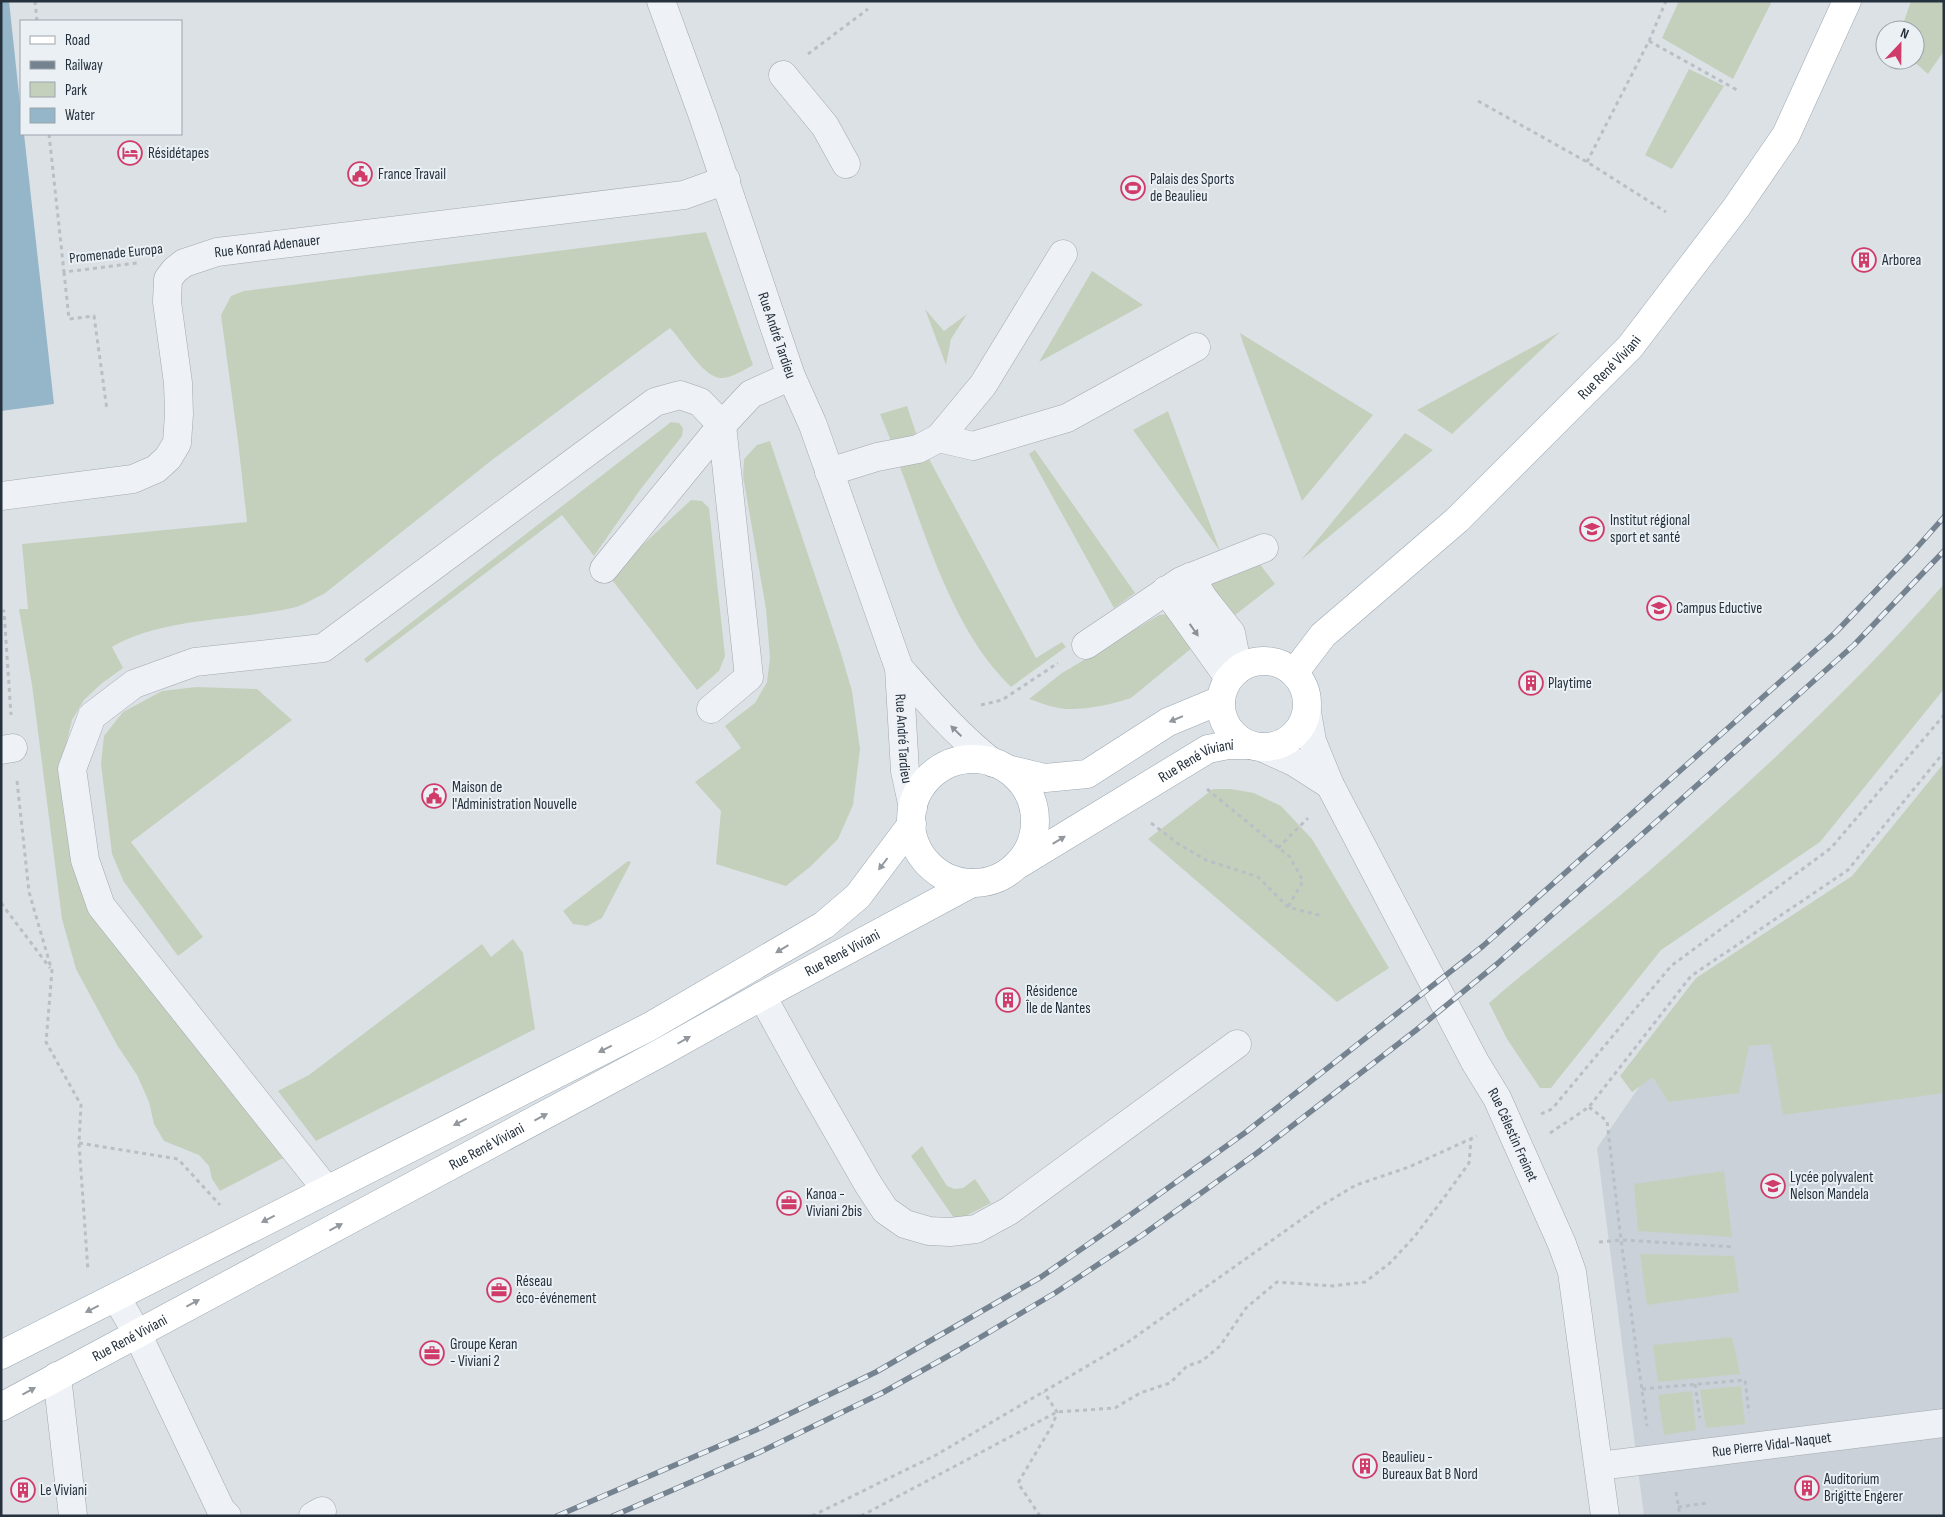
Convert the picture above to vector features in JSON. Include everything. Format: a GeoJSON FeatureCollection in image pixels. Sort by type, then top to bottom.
{"type":"FeatureCollection","features":[{"type":"Feature","properties":{"kind":"main road","name":"Rue René Viviani"},"geometry":{"type":"LineString","coordinates":[[1294,673],[1323,635],[1457,520],[1630,347],[1736,208],[1786,135],[1847,1]]}},
{"type":"Feature","properties":{"kind":"main road"},"geometry":{"type":"LineString","coordinates":[[1000,766],[1025,786],[1030,797],[1036,821],[1031,845],[1017,865],[996,879],[972,883],[950,878],[930,865],[917,847],[912,816],[916,797],[926,782],[938,770],[959,761],[970,760],[1000,766],[1045,778],[1087,774],[1261,661],[1273,661],[1294,673],[1304,686],[1308,703],[1302,726],[1291,738],[1277,745],[1256,746],[1236,737],[1226,724],[1221,708],[1230,682]]}},
{"type":"Feature","properties":{"kind":"main road","name":"Rue René Viviani"},"geometry":{"type":"LineString","coordinates":[[1017,865],[1208,749],[1228,744],[1256,746]]}},
{"type":"Feature","properties":{"kind":"main road"},"geometry":{"type":"LineString","coordinates":[[1,1355],[326,1189],[649,1028],[824,925],[858,896],[912,816]]}},
{"type":"Feature","properties":{"kind":"main road","name":"Rue René Viviani"},"geometry":{"type":"LineString","coordinates":[[1,1407],[662,1052],[972,883]]}},
{"type":"Feature","properties":{"kind":"street","name":"Rue André Tardieu"},"geometry":{"type":"LineString","coordinates":[[661,1],[726,180],[791,376],[813,424],[899,668],[905,771],[912,816]]}},
{"type":"Feature","properties":{"kind":"street"},"geometry":{"type":"LineString","coordinates":[[783,75],[825,126],[846,164]]}},
{"type":"Feature","properties":{"kind":"street","name":"Rue Konrad Adenauer"},"geometry":{"type":"LineString","coordinates":[[1,496],[133,479],[156,469],[168,458],[177,443],[179,414],[178,383],[167,302],[168,279],[184,263],[217,252],[684,195],[726,180]]}},
{"type":"Feature","properties":{"kind":"street"},"geometry":{"type":"LineString","coordinates":[[830,472],[877,457],[918,449],[939,438],[983,385],[1063,254]]}},
{"type":"Feature","properties":{"kind":"street"},"geometry":{"type":"LineString","coordinates":[[939,438],[973,446],[1067,418],[1196,347]]}},
{"type":"Feature","properties":{"kind":"street"},"geometry":{"type":"LineString","coordinates":[[604,569],[722,425],[751,394],[791,376]]}},
{"type":"Feature","properties":{"kind":"street"},"geometry":{"type":"LineString","coordinates":[[326,1189],[102,906],[85,860],[72,769],[92,716],[134,684],[195,662],[323,648],[655,402],[680,395],[700,402],[722,425],[749,677],[711,709]]}},
{"type":"Feature","properties":{"kind":"street"},"geometry":{"type":"LineString","coordinates":[[1086,645],[1166,590],[1190,577],[1264,548]]}},
{"type":"Feature","properties":{"kind":"street"},"geometry":{"type":"LineString","coordinates":[[1190,577],[1204,599],[1231,633],[1230,682]]}},
{"type":"Feature","properties":{"kind":"street"},"geometry":{"type":"LineString","coordinates":[[1166,590],[1230,682]]}},
{"type":"Feature","properties":{"kind":"street","name":"Rue André Tardieu"},"geometry":{"type":"LineString","coordinates":[[899,668],[941,717],[969,744],[1000,766]]}},
{"type":"Feature","properties":{"kind":"street","name":"Rue Célestin Freinet"},"geometry":{"type":"LineString","coordinates":[[1307,712],[1312,741],[1330,785],[1475,1062],[1497,1098],[1562,1244],[1572,1272],[1606,1516]]}},
{"type":"Feature","properties":{"kind":"street","name":"Rue Célestin Freinet"},"geometry":{"type":"LineString","coordinates":[[1256,746],[1294,762],[1330,785]]}},
{"type":"Feature","properties":{"kind":"street"},"geometry":{"type":"LineString","coordinates":[[762,996],[868,1184],[885,1210],[905,1224],[929,1231],[950,1232],[976,1229],[1009,1211],[1237,1044]]}},
{"type":"Feature","properties":{"kind":"street"},"geometry":{"type":"LineString","coordinates":[[116,1296],[137,1333],[221,1510],[227,1516]]}},
{"type":"Feature","properties":{"kind":"street"},"geometry":{"type":"LineString","coordinates":[[57,1376],[73,1516]]}},
{"type":"Feature","properties":{"kind":"street","name":"Rue Pierre Vidal-Naquet"},"geometry":{"type":"LineString","coordinates":[[1599,1466],[1944,1423]]}},
{"type":"Feature","properties":{"kind":"path"},"geometry":{"type":"LineString","coordinates":[[35,1],[37,20]]}},
{"type":"Feature","properties":{"kind":"path"},"geometry":{"type":"LineString","coordinates":[[1587,162],[1649,41],[1666,1]]}},
{"type":"Feature","properties":{"kind":"path"},"geometry":{"type":"LineString","coordinates":[[824,42],[868,9]]}},
{"type":"Feature","properties":{"kind":"path"},"geometry":{"type":"LineString","coordinates":[[1649,41],[1737,90]]}},
{"type":"Feature","properties":{"kind":"path"},"geometry":{"type":"LineString","coordinates":[[1478,101],[1587,162],[1666,212]]}},
{"type":"Feature","properties":{"kind":"path","name":"Promenade Europa"},"geometry":{"type":"LineString","coordinates":[[49,135],[64,272],[140,262]]}},
{"type":"Feature","properties":{"kind":"path"},"geometry":{"type":"LineString","coordinates":[[64,272],[69,319],[94,316],[106,410]]}},
{"type":"Feature","properties":{"kind":"path"},"geometry":{"type":"LineString","coordinates":[[1,612],[4,611],[7,749],[29,892],[52,971],[46,1042],[81,1105],[80,1143],[90,1310]]}},
{"type":"Feature","properties":{"kind":"path"},"geometry":{"type":"LineString","coordinates":[[976,707],[1002,700],[1086,645]]}},
{"type":"Feature","properties":{"kind":"path"},"geometry":{"type":"LineString","coordinates":[[1512,1129],[1552,1109],[1671,966],[1831,848],[1944,714]]}},
{"type":"Feature","properties":{"kind":"path"},"geometry":{"type":"LineString","coordinates":[[1550,1133],[1589,1107],[1691,976],[1848,870],[1944,752]]}},
{"type":"Feature","properties":{"kind":"path"},"geometry":{"type":"LineString","coordinates":[[1202,784],[1290,857],[1303,880],[1288,907]]}},
{"type":"Feature","properties":{"kind":"path"},"geometry":{"type":"LineString","coordinates":[[1278,848],[1312,815]]}},
{"type":"Feature","properties":{"kind":"path"},"geometry":{"type":"LineString","coordinates":[[1147,820],[1180,845],[1206,860],[1258,877],[1288,907],[1322,916]]}},
{"type":"Feature","properties":{"kind":"path"},"geometry":{"type":"LineString","coordinates":[[1,903],[52,971]]}},
{"type":"Feature","properties":{"kind":"path"},"geometry":{"type":"LineString","coordinates":[[1589,1107],[1607,1121],[1651,1460]]}},
{"type":"Feature","properties":{"kind":"path"},"geometry":{"type":"LineString","coordinates":[[812,1516],[936,1454],[1128,1342],[1356,1185],[1409,1167],[1471,1140],[1478,1135]]}},
{"type":"Feature","properties":{"kind":"path"},"geometry":{"type":"LineString","coordinates":[[861,1516],[1057,1412],[1115,1408],[1140,1393],[1170,1383],[1187,1366],[1202,1361],[1220,1346],[1246,1308],[1277,1282],[1333,1286],[1365,1282],[1390,1263],[1415,1236],[1446,1195],[1469,1163],[1471,1140]]}},
{"type":"Feature","properties":{"kind":"path"},"geometry":{"type":"LineString","coordinates":[[80,1143],[178,1160],[243,1232]]}},
{"type":"Feature","properties":{"kind":"path"},"geometry":{"type":"LineString","coordinates":[[1562,1244],[1621,1240],[1733,1247]]}},
{"type":"Feature","properties":{"kind":"path"},"geometry":{"type":"LineString","coordinates":[[1642,1389],[1745,1380],[1753,1448]]}},
{"type":"Feature","properties":{"kind":"path"},"geometry":{"type":"LineString","coordinates":[[1044,1392],[1057,1412]]}},
{"type":"Feature","properties":{"kind":"path"},"geometry":{"type":"LineString","coordinates":[[1040,1516],[1018,1483],[1053,1424],[1057,1412]]}},
{"type":"Feature","properties":{"kind":"path"},"geometry":{"type":"LineString","coordinates":[[1680,1516],[1678,1507],[1707,1503]]}},
{"type":"Feature","properties":{"kind":"shaded area","name":"Lycée polyvalent Nelson Mandela"},"geometry":{"type":"Polygon","coordinates":[[[1944,882],[1944,1516],[1644,1516],[1597,1148],[1700,999],[1944,882]]]}},
{"type":"Feature","properties":{"kind":"green space"},"geometry":{"type":"Polygon","coordinates":[[[1679,1],[1772,1],[1733,79],[1662,38],[1679,1]]]}},
{"type":"Feature","properties":{"kind":"green space"},"geometry":{"type":"Polygon","coordinates":[[[1911,1],[1944,1],[1944,51],[1928,74],[1923,70],[1925,70],[1925,20],[1904,20],[1911,1]]]}},
{"type":"Feature","properties":{"kind":"green space"},"geometry":{"type":"Polygon","coordinates":[[[1689,69],[1724,86],[1672,169],[1645,155],[1689,69]]]}},
{"type":"Feature","properties":{"kind":"green space"},"geometry":{"type":"Polygon","coordinates":[[[706,232],[753,365],[728,377],[720,378],[713,376],[699,364],[670,328],[492,460],[324,594],[292,608],[199,621],[153,630],[132,637],[112,647],[123,668],[101,684],[84,700],[72,720],[66,745],[66,774],[80,890],[283,1158],[220,1191],[212,1179],[209,1166],[199,1155],[164,1141],[154,1124],[149,1102],[137,1075],[117,1045],[76,969],[62,919],[32,685],[19,609],[28,609],[22,544],[247,522],[221,315],[231,296],[244,291],[706,232]]]}},
{"type":"Feature","properties":{"kind":"green space"},"geometry":{"type":"Polygon","coordinates":[[[1092,271],[1143,305],[1039,362],[1092,271]]]}},
{"type":"Feature","properties":{"kind":"green space"},"geometry":{"type":"Polygon","coordinates":[[[925,309],[944,331],[967,314],[951,339],[946,365],[925,309]]]}},
{"type":"Feature","properties":{"kind":"green space"},"geometry":{"type":"Polygon","coordinates":[[[1560,332],[1452,434],[1417,410],[1560,332]]]}},
{"type":"Feature","properties":{"kind":"green space"},"geometry":{"type":"Polygon","coordinates":[[[1240,333],[1373,415],[1302,501],[1243,343],[1240,333]]]}},
{"type":"Feature","properties":{"kind":"green space"},"geometry":{"type":"Polygon","coordinates":[[[907,406],[918,439],[893,446],[880,414],[907,406]]]}},
{"type":"Feature","properties":{"kind":"green space"},"geometry":{"type":"Polygon","coordinates":[[[1168,411],[1169,414],[1220,551],[1133,430],[1168,411]]]}},
{"type":"Feature","properties":{"kind":"green space"},"geometry":{"type":"Polygon","coordinates":[[[671,422],[679,423],[683,428],[682,436],[640,490],[594,556],[562,515],[367,663],[364,659],[671,422]]]}},
{"type":"Feature","properties":{"kind":"green space"},"geometry":{"type":"Polygon","coordinates":[[[1405,433],[1433,450],[1301,560],[1405,433]]]}},
{"type":"Feature","properties":{"kind":"green space"},"geometry":{"type":"Polygon","coordinates":[[[770,441],[852,691],[860,749],[853,805],[838,839],[810,867],[786,886],[716,864],[721,811],[695,782],[741,748],[725,726],[755,703],[767,682],[770,658],[766,609],[743,476],[744,459],[757,445],[770,441]]]}},
{"type":"Feature","properties":{"kind":"green space"},"geometry":{"type":"Polygon","coordinates":[[[1035,450],[1135,593],[1114,608],[1029,454],[1035,450]]]}},
{"type":"Feature","properties":{"kind":"green space"},"geometry":{"type":"Polygon","coordinates":[[[929,459],[1036,658],[1062,642],[1066,647],[1011,687],[991,665],[973,639],[958,612],[932,554],[900,467],[929,459]]]}},
{"type":"Feature","properties":{"kind":"green space"},"geometry":{"type":"Polygon","coordinates":[[[691,500],[702,501],[709,508],[725,656],[719,671],[697,690],[609,576],[691,500]]]}},
{"type":"Feature","properties":{"kind":"green space"},"geometry":{"type":"Polygon","coordinates":[[[1259,563],[1275,584],[1230,619],[1210,587],[1214,581],[1259,563]]]}},
{"type":"Feature","properties":{"kind":"green space"},"geometry":{"type":"Polygon","coordinates":[[[1944,584],[1944,689],[1820,842],[1661,950],[1551,1088],[1540,1088],[1507,1039],[1489,1003],[1649,871],[1726,803],[1874,660],[1944,584]]]}},
{"type":"Feature","properties":{"kind":"green space"},"geometry":{"type":"Polygon","coordinates":[[[1169,614],[1193,647],[1131,698],[1082,709],[1056,708],[1029,699],[1062,673],[1159,615],[1169,614]]]}},
{"type":"Feature","properties":{"kind":"green space"},"geometry":{"type":"Polygon","coordinates":[[[196,687],[257,689],[292,720],[131,842],[203,937],[178,956],[124,882],[112,854],[101,764],[104,736],[123,712],[162,691],[196,687]]]}},
{"type":"Feature","properties":{"kind":"green space"},"geometry":{"type":"Polygon","coordinates":[[[1944,763],[1944,1093],[1783,1115],[1771,1044],[1749,1046],[1739,1093],[1668,1102],[1653,1077],[1632,1092],[1620,1076],[1696,978],[1852,876],[1944,763]]]}},
{"type":"Feature","properties":{"kind":"green space"},"geometry":{"type":"Polygon","coordinates":[[[1213,789],[1231,789],[1254,793],[1281,806],[1312,839],[1389,968],[1337,1002],[1148,839],[1213,789]]]}},
{"type":"Feature","properties":{"kind":"green space"},"geometry":{"type":"Polygon","coordinates":[[[628,861],[631,862],[602,918],[587,926],[573,924],[563,911],[628,861]]]}},
{"type":"Feature","properties":{"kind":"green space"},"geometry":{"type":"Polygon","coordinates":[[[513,939],[523,953],[535,1029],[316,1141],[278,1091],[309,1075],[482,944],[491,957],[513,939]]]}},
{"type":"Feature","properties":{"kind":"green space"},"geometry":{"type":"Polygon","coordinates":[[[922,1146],[947,1186],[955,1189],[963,1188],[975,1179],[991,1203],[956,1221],[911,1156],[922,1146]]]}},
{"type":"Feature","properties":{"kind":"green space"},"geometry":{"type":"Polygon","coordinates":[[[1724,1171],[1732,1237],[1638,1231],[1634,1184],[1724,1171]]]}},
{"type":"Feature","properties":{"kind":"green space"},"geometry":{"type":"Polygon","coordinates":[[[1640,1254],[1734,1256],[1739,1292],[1647,1305],[1640,1254]]]}},
{"type":"Feature","properties":{"kind":"green space"},"geometry":{"type":"Polygon","coordinates":[[[1732,1337],[1740,1374],[1658,1382],[1653,1345],[1732,1337]]]}},
{"type":"Feature","properties":{"kind":"green space"},"geometry":{"type":"Polygon","coordinates":[[[1741,1386],[1745,1424],[1706,1428],[1700,1390],[1741,1386]]]}},
{"type":"Feature","properties":{"kind":"green space"},"geometry":{"type":"Polygon","coordinates":[[[1692,1391],[1696,1430],[1664,1435],[1658,1395],[1692,1391]]]}},
{"type":"Feature","properties":{"kind":"water"},"geometry":{"type":"Polygon","coordinates":[[[1,1],[9,1],[20,104],[20,135],[24,135],[54,404],[1,411],[1,1]]]}},
{"type":"Feature","properties":{"kind":"railway"},"geometry":{"type":"LineString","coordinates":[[557,1516],[756,1430],[876,1372],[1041,1277],[1246,1132],[1483,946],[1836,632],[1944,517]]}},
{"type":"Feature","properties":{"kind":"railway"},"geometry":{"type":"LineString","coordinates":[[613,1516],[760,1452],[882,1393],[959,1350],[1055,1293],[1141,1236],[1257,1153],[1415,1031],[1497,964],[1854,645],[1944,551]]}},
{"type":"Feature","properties":{"kind":"place","name":"Résidétapes"},"geometry":{"type":"Point","coordinates":[130,153]}},
{"type":"Feature","properties":{"kind":"place","name":"France Travail"},"geometry":{"type":"Point","coordinates":[360,174]}},
{"type":"Feature","properties":{"kind":"place","name":"Palais des Sports de Beaulieu"},"geometry":{"type":"Point","coordinates":[1133,188]}},
{"type":"Feature","properties":{"kind":"place","name":"Arborea"},"geometry":{"type":"Point","coordinates":[1864,260]}},
{"type":"Feature","properties":{"kind":"place","name":"Institut régional sport et santé"},"geometry":{"type":"Point","coordinates":[1592,529]}},
{"type":"Feature","properties":{"kind":"place","name":"Campus Eductive"},"geometry":{"type":"Point","coordinates":[1659,608]}},
{"type":"Feature","properties":{"kind":"place","name":"Playtime"},"geometry":{"type":"Point","coordinates":[1531,683]}},
{"type":"Feature","properties":{"kind":"place","name":"Maison de l'Administration Nouvelle"},"geometry":{"type":"Point","coordinates":[434,796]}},
{"type":"Feature","properties":{"kind":"place","name":"Résidence Île de Nantes"},"geometry":{"type":"Point","coordinates":[1008,1000]}},
{"type":"Feature","properties":{"kind":"place","name":"Lycée polyvalent Nelson Mandela"},"geometry":{"type":"Point","coordinates":[1773,1186]}},
{"type":"Feature","properties":{"kind":"place","name":"Kanoa - Viviani 2bis"},"geometry":{"type":"Point","coordinates":[789,1203]}},
{"type":"Feature","properties":{"kind":"place","name":"Réseau éco-événement"},"geometry":{"type":"Point","coordinates":[499,1290]}},
{"type":"Feature","properties":{"kind":"place","name":"Groupe Keran - Viviani 2"},"geometry":{"type":"Point","coordinates":[432,1353]}},
{"type":"Feature","properties":{"kind":"place","name":"Beaulieu - Bureaux Bat B Nord"},"geometry":{"type":"Point","coordinates":[1365,1466]}},
{"type":"Feature","properties":{"kind":"place","name":"Auditorium Brigitte Engerer"},"geometry":{"type":"Point","coordinates":[1807,1488]}},
{"type":"Feature","properties":{"kind":"place","name":"Le Viviani"},"geometry":{"type":"Point","coordinates":[23,1490]}}]}
